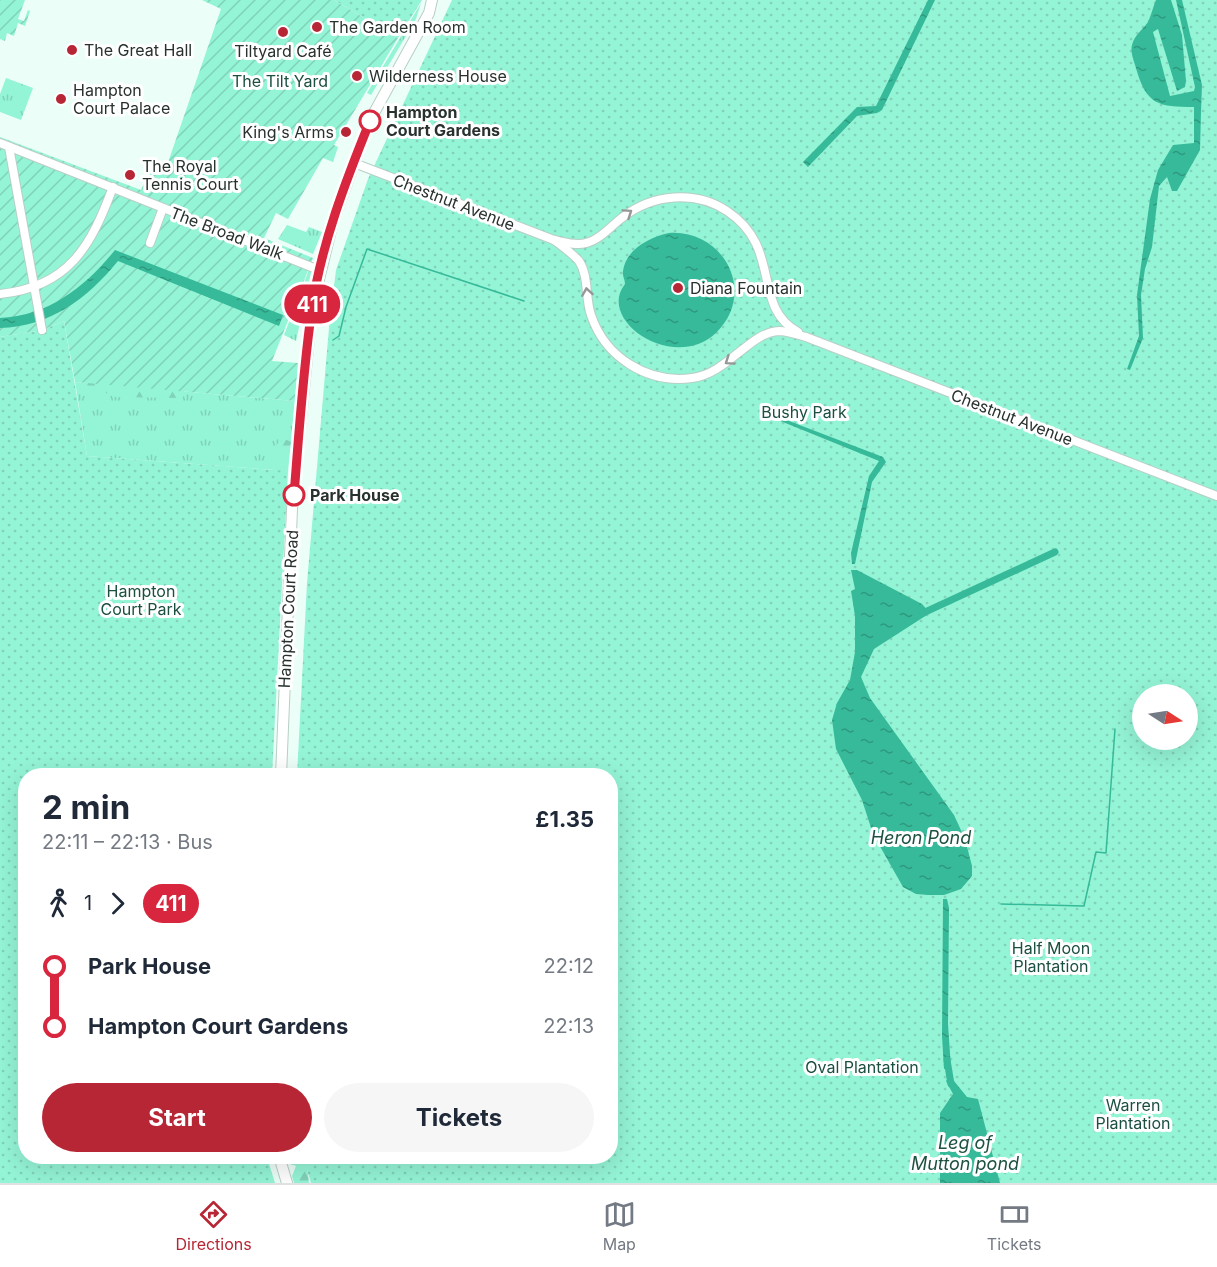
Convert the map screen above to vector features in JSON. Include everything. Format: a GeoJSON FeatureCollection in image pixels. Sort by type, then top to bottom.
{"type":"FeatureCollection","features":[{"type":"Feature","properties":{"kind":"main road","name":"Hampton Court Road"},"geometry":{"type":"LineString","coordinates":[[281,768],[292,509],[312,308],[319,270],[369,122],[429,13],[432,0]]}},
{"type":"Feature","properties":{"kind":"main road"},"geometry":{"type":"LineString","coordinates":[[281,1164],[287,1183]]}},
{"type":"Feature","properties":{"kind":"street","name":"The Broad Walk"},"geometry":{"type":"LineString","coordinates":[[3,143],[319,270]]}},
{"type":"Feature","properties":{"kind":"street"},"geometry":{"type":"LineString","coordinates":[[3,143],[41,327]]}},
{"type":"Feature","properties":{"kind":"street","name":"Chestnut Avenue"},"geometry":{"type":"LineString","coordinates":[[354,163],[554,240],[580,243]]}},
{"type":"Feature","properties":{"kind":"street"},"geometry":{"type":"LineString","coordinates":[[0,294],[34,286],[54,277],[82,254],[100,223],[113,187]]}},
{"type":"Feature","properties":{"kind":"street"},"geometry":{"type":"LineString","coordinates":[[573,256],[580,243],[592,240],[628,213],[658,200],[687,197],[715,204],[733,215],[754,238],[764,260],[772,302],[781,325],[778,331]]}},
{"type":"Feature","properties":{"kind":"street"},"geometry":{"type":"LineString","coordinates":[[150,243],[163,208]]}},
{"type":"Feature","properties":{"kind":"street","name":"Chestnut Avenue"},"geometry":{"type":"LineString","coordinates":[[554,240],[573,256],[584,273],[590,313],[603,340],[628,364],[646,373],[670,379],[700,377],[727,363],[758,338],[778,331],[806,337],[1217,496]]}},
{"type":"Feature","properties":{"kind":"street","name":"Chestnut Avenue"},"geometry":{"type":"LineString","coordinates":[[779,318],[806,337]]}},
{"type":"Feature","properties":{"kind":"green space"},"geometry":{"type":"Polygon","coordinates":[[[0,0],[25,0],[18,19],[24,21],[28,10],[30,11],[25,26],[18,23],[14,36],[7,33],[5,41],[0,39],[0,0]]]}},
{"type":"Feature","properties":{"kind":"green space","name":"The Tilt Yard"},"geometry":{"type":"Polygon","coordinates":[[[202,0],[334,0],[398,38],[334,145],[338,147],[333,162],[323,158],[288,219],[276,213],[264,238],[313,258],[272,361],[298,363],[295,401],[75,382],[64,321],[42,330],[0,337],[0,137],[141,190],[152,166],[165,171],[221,9],[202,0]]]}},
{"type":"Feature","properties":{"kind":"green space"},"geometry":{"type":"Polygon","coordinates":[[[334,0],[422,0],[398,38],[334,0]]]}},
{"type":"Feature","properties":{"kind":"green space","name":"Bushy Park"},"geometry":{"type":"Polygon","coordinates":[[[452,0],[1217,0],[1217,1183],[311,1183],[305,1164],[618,1164],[618,768],[297,768],[307,583],[336,270],[368,179],[452,0]]]}},
{"type":"Feature","properties":{"kind":"green space"},"geometry":{"type":"Polygon","coordinates":[[[421,3],[416,19],[371,95],[367,93],[421,3]]]}},
{"type":"Feature","properties":{"kind":"green space"},"geometry":{"type":"Polygon","coordinates":[[[6,78],[33,88],[21,120],[0,112],[0,94],[6,78]]]}},
{"type":"Feature","properties":{"kind":"green space"},"geometry":{"type":"Polygon","coordinates":[[[287,225],[306,232],[309,227],[322,232],[313,254],[278,239],[287,225]]]}},
{"type":"Feature","properties":{"kind":"green space"},"geometry":{"type":"Polygon","coordinates":[[[310,267],[312,268],[296,341],[284,335],[310,267]]]}},
{"type":"Feature","properties":{"kind":"green space","name":"Hampton Court Park"},"geometry":{"type":"Polygon","coordinates":[[[64,321],[87,456],[288,471],[272,768],[18,768],[18,1164],[269,1164],[275,1183],[0,1183],[0,337],[42,330],[64,321]]]}},
{"type":"Feature","properties":{"kind":"green space"},"geometry":{"type":"Polygon","coordinates":[[[89,381],[185,387],[183,398],[115,397],[110,393],[88,394],[86,388],[89,381]]]}},
{"type":"Feature","properties":{"kind":"green space"},"geometry":{"type":"Polygon","coordinates":[[[75,382],[295,401],[288,471],[87,456],[75,382]]]}},
{"type":"Feature","properties":{"kind":"green space"},"geometry":{"type":"Polygon","coordinates":[[[285,439],[291,442],[284,476],[276,479],[277,444],[285,439]]]}},
{"type":"Feature","properties":{"kind":"green space"},"geometry":{"type":"Polygon","coordinates":[[[291,1164],[307,1164],[309,1183],[294,1183],[292,1176],[296,1166],[291,1164]]]}},
{"type":"Feature","properties":{"kind":"water"},"geometry":{"type":"Polygon","coordinates":[[[928,0],[935,0],[882,110],[857,116],[808,167],[803,162],[857,107],[876,106],[928,0]]]}},
{"type":"Feature","properties":{"kind":"water"},"geometry":{"type":"Polygon","coordinates":[[[1156,0],[1171,0],[1182,35],[1186,81],[1185,87],[1177,91],[1158,29],[1153,32],[1170,96],[1194,91],[1195,87],[1176,0],[1182,0],[1202,85],[1200,150],[1177,191],[1172,191],[1167,177],[1159,186],[1152,247],[1145,269],[1141,295],[1143,338],[1130,370],[1127,369],[1139,336],[1137,295],[1150,199],[1158,170],[1173,145],[1194,143],[1194,107],[1163,104],[1150,97],[1144,90],[1133,57],[1133,41],[1148,22],[1156,0]]]}},
{"type":"Feature","properties":{"kind":"water"},"geometry":{"type":"Polygon","coordinates":[[[669,233],[688,234],[705,241],[719,252],[734,282],[734,300],[728,317],[716,333],[699,344],[680,347],[661,345],[643,337],[630,326],[621,312],[619,298],[625,284],[623,271],[629,256],[640,245],[669,233]]]}},
{"type":"Feature","properties":{"kind":"water"},"geometry":{"type":"Polygon","coordinates":[[[115,250],[283,315],[279,326],[118,261],[94,287],[66,308],[35,322],[0,328],[0,318],[35,312],[65,297],[92,276],[115,250]]]}},
{"type":"Feature","properties":{"kind":"water"},"geometry":{"type":"Polygon","coordinates":[[[763,411],[883,457],[886,462],[872,482],[855,564],[852,564],[851,553],[869,476],[879,461],[761,413],[763,411]]]}},
{"type":"Feature","properties":{"kind":"water","name":"Heron Pond"},"geometry":{"type":"Polygon","coordinates":[[[851,570],[857,570],[922,604],[930,613],[874,649],[861,677],[870,698],[954,815],[965,839],[972,866],[972,876],[961,889],[944,895],[916,894],[903,887],[873,834],[862,800],[836,749],[832,720],[837,703],[850,680],[855,652],[855,616],[851,591],[855,589],[851,570]]]}},
{"type":"Feature","properties":{"kind":"water"},"geometry":{"type":"Polygon","coordinates":[[[943,899],[947,899],[949,908],[948,1024],[951,1068],[944,1069],[942,1036],[943,899]]]}},
{"type":"Feature","properties":{"kind":"water","name":"Leg of Mutton pond"},"geometry":{"type":"Polygon","coordinates":[[[950,1076],[967,1097],[978,1099],[1000,1183],[940,1183],[940,1113],[953,1094],[946,1081],[950,1076]]]}},
{"type":"Feature","properties":{"kind":"waterway"},"geometry":{"type":"LineString","coordinates":[[333,340],[339,336],[346,307],[367,249],[524,301]]}},
{"type":"Feature","properties":{"kind":"waterway"},"geometry":{"type":"LineString","coordinates":[[923,613],[1055,552]]}},
{"type":"Feature","properties":{"kind":"waterway"},"geometry":{"type":"LineString","coordinates":[[1001,904],[1084,906],[1096,852],[1106,853],[1115,729]]}},
{"type":"Feature","properties":{"kind":"waterway"},"geometry":{"type":"LineString","coordinates":[[947,1060],[951,1084]]}},
{"type":"Feature","properties":{"kind":"bus line","name":"411"},"geometry":{"type":"LineString","coordinates":[[294,495],[312,308],[319,270],[339,206],[370,121]]}},
{"type":"Feature","properties":{"kind":"place","name":"The Garden Room"},"geometry":{"type":"Point","coordinates":[317,27]}},
{"type":"Feature","properties":{"kind":"place","name":"Tiltyard Café"},"geometry":{"type":"Point","coordinates":[283,32]}},
{"type":"Feature","properties":{"kind":"place","name":"The Great Hall"},"geometry":{"type":"Point","coordinates":[72,50]}},
{"type":"Feature","properties":{"kind":"place","name":"Wilderness House"},"geometry":{"type":"Point","coordinates":[357,76]}},
{"type":"Feature","properties":{"kind":"place","name":"Hampton Court Palace"},"geometry":{"type":"Point","coordinates":[61,99]}},
{"type":"Feature","properties":{"kind":"place","name":"Hampton Court Gardens"},"geometry":{"type":"Point","coordinates":[370,121]}},
{"type":"Feature","properties":{"kind":"place","name":"King's Arms"},"geometry":{"type":"Point","coordinates":[346,132]}},
{"type":"Feature","properties":{"kind":"place","name":"The Royal Tennis Court"},"geometry":{"type":"Point","coordinates":[130,175]}},
{"type":"Feature","properties":{"kind":"place","name":"Diana Fountain"},"geometry":{"type":"Point","coordinates":[678,288]}},
{"type":"Feature","properties":{"kind":"place","name":"Park House"},"geometry":{"type":"Point","coordinates":[294,495]}},
{"type":"Feature","properties":{"kind":"park label","name":"Half Moon Plantation"},"geometry":{"type":"Point","coordinates":[1051,957]}},
{"type":"Feature","properties":{"kind":"park label","name":"Oval Plantation"},"geometry":{"type":"Point","coordinates":[862,1067]}},
{"type":"Feature","properties":{"kind":"park label","name":"Warren Plantation"},"geometry":{"type":"Point","coordinates":[1133,1114]}}]}
